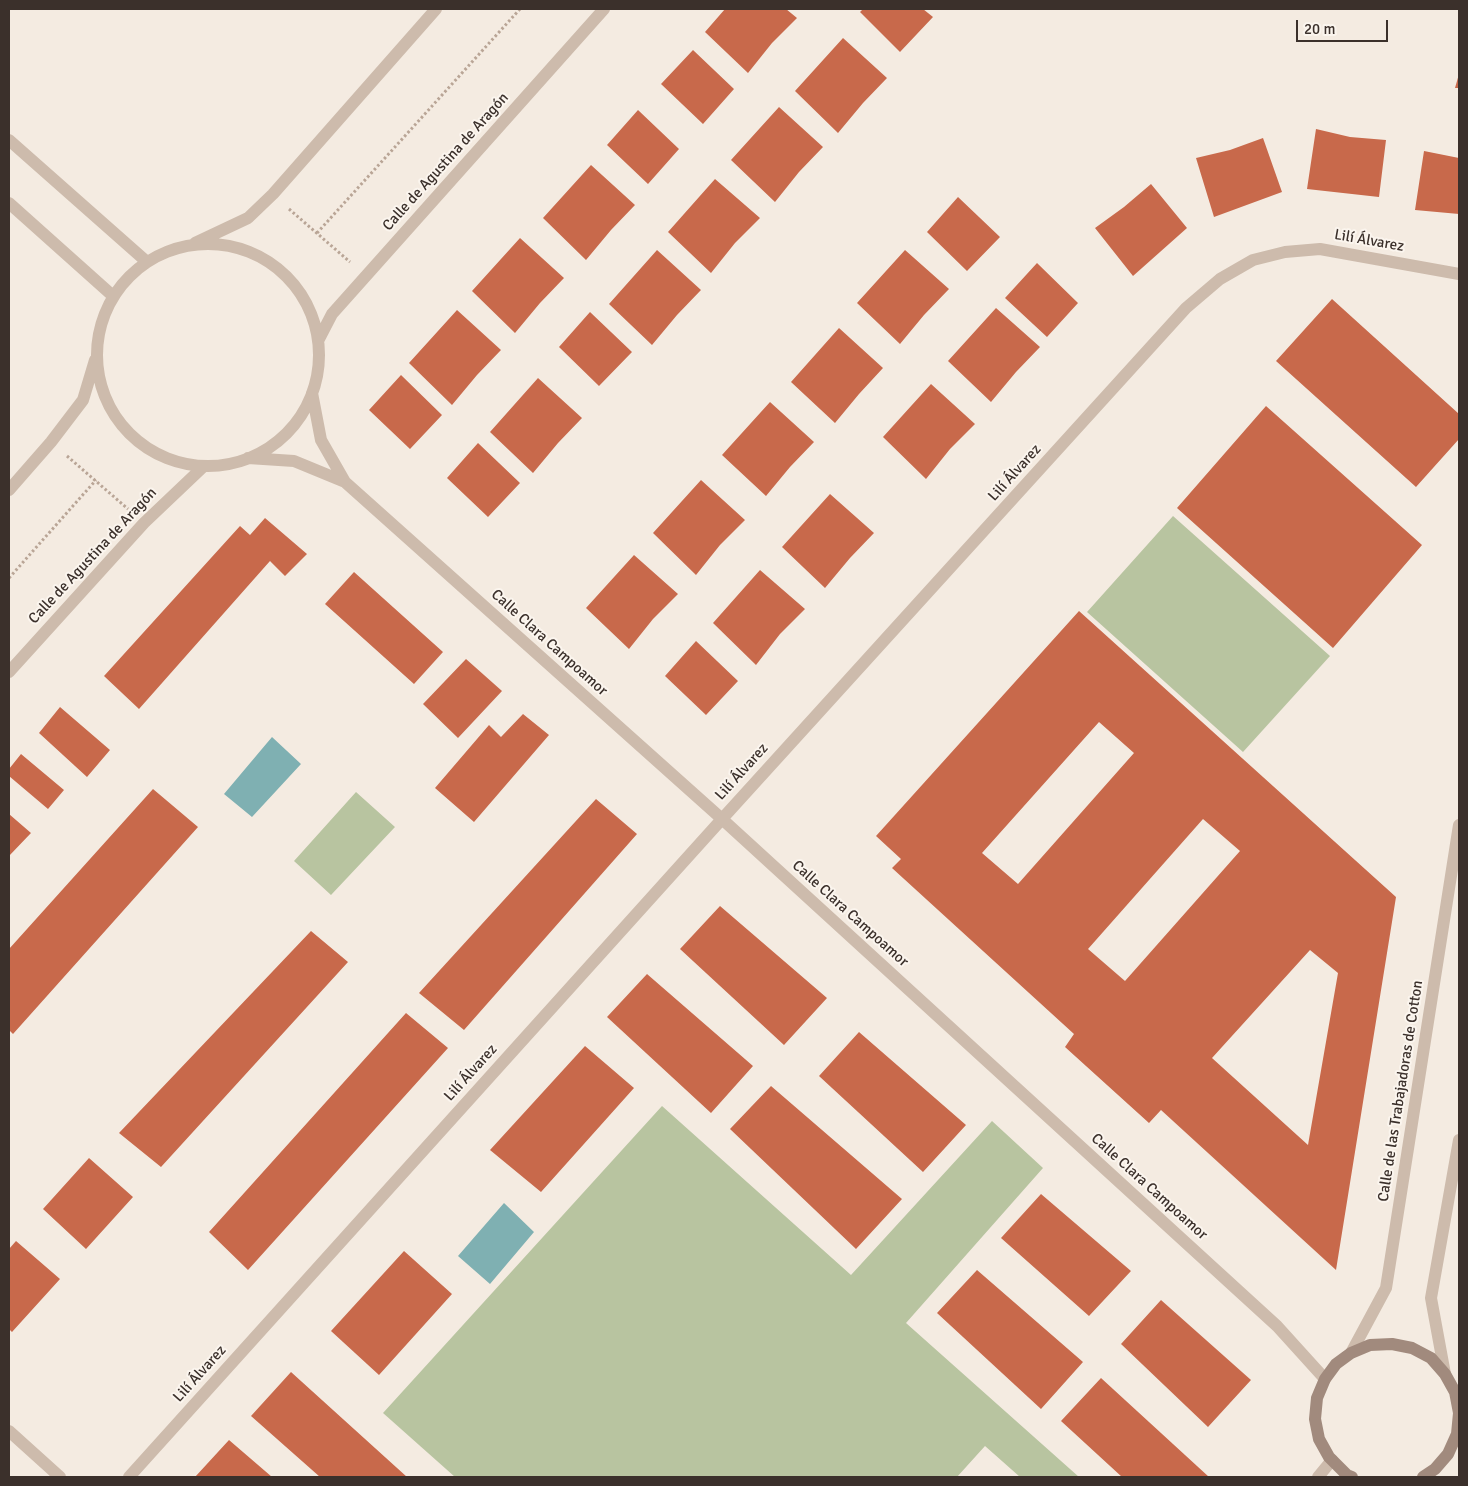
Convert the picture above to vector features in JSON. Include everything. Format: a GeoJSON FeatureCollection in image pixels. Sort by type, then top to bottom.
{"type":"FeatureCollection","features":[{"type":"Feature","properties":{"kind":"street"},"geometry":{"type":"LineString","coordinates":[[9,490],[51,442],[82,400],[96,357],[100,326],[113,296],[133,272],[160,254],[190,245],[248,218],[273,194],[436,9]]}},
{"type":"Feature","properties":{"kind":"street","name":"Calle de Agustina de Aragón"},"geometry":{"type":"LineString","coordinates":[[318,341],[332,314],[604,9]]}},
{"type":"Feature","properties":{"kind":"street"},"geometry":{"type":"LineString","coordinates":[[9,140],[147,262]]}},
{"type":"Feature","properties":{"kind":"street"},"geometry":{"type":"LineString","coordinates":[[9,203],[113,296]]}},
{"type":"Feature","properties":{"kind":"street"},"geometry":{"type":"LineString","coordinates":[[96,357],[102,390],[118,420],[141,444],[171,460],[204,466],[226,464],[248,458],[276,443],[297,421],[312,393],[318,367],[318,341],[308,306],[288,277],[259,256],[225,245],[190,245]]}},
{"type":"Feature","properties":{"kind":"street","name":"Lilí Álvarez"},"geometry":{"type":"LineString","coordinates":[[129,1477],[1186,308],[1220,279],[1253,260],[1286,252],[1320,249],[1459,274]]}},
{"type":"Feature","properties":{"kind":"street","name":"Calle Clara Campoamor"},"geometry":{"type":"LineString","coordinates":[[312,393],[321,440],[345,482]]}},
{"type":"Feature","properties":{"kind":"street","name":"Calle Clara Campoamor"},"geometry":{"type":"LineString","coordinates":[[248,458],[294,460],[345,482],[722,819],[1277,1326],[1325,1379]]}},
{"type":"Feature","properties":{"kind":"street","name":"Calle de Agustina de Aragón"},"geometry":{"type":"LineString","coordinates":[[9,672],[144,523],[204,466]]}},
{"type":"Feature","properties":{"kind":"street","name":"Calle de las Trabajadoras de Cotton"},"geometry":{"type":"LineString","coordinates":[[1351,1353],[1386,1288],[1459,825]]}},
{"type":"Feature","properties":{"kind":"street"},"geometry":{"type":"LineString","coordinates":[[1445,1374],[1430,1298],[1459,1140]]}},
{"type":"Feature","properties":{"kind":"street"},"geometry":{"type":"LineString","coordinates":[[1352,1477],[1337,1468],[1319,1439],[1315,1419],[1317,1398],[1325,1379],[1336,1364],[1351,1353],[1370,1346],[1392,1344],[1412,1348],[1431,1358],[1445,1374],[1456,1392],[1459,1413],[1457,1434],[1448,1454],[1435,1469],[1423,1477]]}},
{"type":"Feature","properties":{"kind":"street"},"geometry":{"type":"LineString","coordinates":[[9,1430],[60,1477]]}},
{"type":"Feature","properties":{"kind":"street"},"geometry":{"type":"LineString","coordinates":[[1318,1477],[1337,1468]]}},
{"type":"Feature","properties":{"kind":"path"},"geometry":{"type":"LineString","coordinates":[[317,233],[520,9]]}},
{"type":"Feature","properties":{"kind":"path"},"geometry":{"type":"LineString","coordinates":[[273,194],[366,276]]}},
{"type":"Feature","properties":{"kind":"path"},"geometry":{"type":"LineString","coordinates":[[51,442],[144,523]]}},
{"type":"Feature","properties":{"kind":"path"},"geometry":{"type":"LineString","coordinates":[[9,578],[96,480]]}},
{"type":"Feature","properties":{"kind":"green space"},"geometry":{"type":"Polygon","coordinates":[[[1173,516],[1330,656],[1243,752],[1087,612],[1173,516]]]}},
{"type":"Feature","properties":{"kind":"green space"},"geometry":{"type":"Polygon","coordinates":[[[356,792],[395,827],[331,895],[294,861],[356,792]]]}},
{"type":"Feature","properties":{"kind":"green space"},"geometry":{"type":"Polygon","coordinates":[[[662,1106],[851,1275],[992,1121],[1043,1168],[906,1323],[1079,1477],[1020,1477],[985,1446],[957,1477],[455,1477],[383,1413],[662,1106]]]}},
{"type":"Feature","properties":{"kind":"water"},"geometry":{"type":"Polygon","coordinates":[[[272,737],[301,764],[252,817],[224,794],[272,737]]]}},
{"type":"Feature","properties":{"kind":"water"},"geometry":{"type":"Polygon","coordinates":[[[504,1203],[534,1232],[490,1284],[458,1256],[504,1203]]]}},
{"type":"Feature","properties":{"kind":"building"},"geometry":{"type":"Polygon","coordinates":[[[725,9],[786,9],[797,18],[772,43],[748,73],[705,32],[725,9]]]}},
{"type":"Feature","properties":{"kind":"building"},"geometry":{"type":"Polygon","coordinates":[[[863,9],[923,9],[933,17],[900,52],[860,12],[863,9]]]}},
{"type":"Feature","properties":{"kind":"building"},"geometry":{"type":"Polygon","coordinates":[[[843,38],[887,78],[838,133],[795,91],[843,38]]]}},
{"type":"Feature","properties":{"kind":"building"},"geometry":{"type":"Polygon","coordinates":[[[693,50],[734,89],[703,124],[661,84],[693,50]]]}},
{"type":"Feature","properties":{"kind":"building"},"geometry":{"type":"Polygon","coordinates":[[[1459,74],[1459,88],[1455,88],[1459,74]]]}},
{"type":"Feature","properties":{"kind":"building"},"geometry":{"type":"Polygon","coordinates":[[[779,107],[823,147],[799,172],[775,202],[731,160],[779,107]]]}},
{"type":"Feature","properties":{"kind":"building"},"geometry":{"type":"Polygon","coordinates":[[[638,110],[679,149],[648,184],[607,145],[638,110]]]}},
{"type":"Feature","properties":{"kind":"building"},"geometry":{"type":"Polygon","coordinates":[[[1316,129],[1350,137],[1386,140],[1379,197],[1307,189],[1316,129]]]}},
{"type":"Feature","properties":{"kind":"building"},"geometry":{"type":"Polygon","coordinates":[[[1263,138],[1282,192],[1214,217],[1196,158],[1230,150],[1263,138]]]}},
{"type":"Feature","properties":{"kind":"building"},"geometry":{"type":"Polygon","coordinates":[[[1424,151],[1459,158],[1459,214],[1415,210],[1424,151]]]}},
{"type":"Feature","properties":{"kind":"building"},"geometry":{"type":"Polygon","coordinates":[[[591,165],[635,205],[586,260],[543,218],[591,165]]]}},
{"type":"Feature","properties":{"kind":"building"},"geometry":{"type":"Polygon","coordinates":[[[715,179],[760,218],[735,243],[711,273],[668,232],[715,179]]]}},
{"type":"Feature","properties":{"kind":"building"},"geometry":{"type":"Polygon","coordinates":[[[1151,184],[1187,228],[1133,276],[1095,228],[1151,184]]]}},
{"type":"Feature","properties":{"kind":"building"},"geometry":{"type":"Polygon","coordinates":[[[958,197],[1000,237],[967,271],[927,232],[958,197]]]}},
{"type":"Feature","properties":{"kind":"building"},"geometry":{"type":"Polygon","coordinates":[[[520,238],[564,278],[515,333],[472,291],[520,238]]]}},
{"type":"Feature","properties":{"kind":"building"},"geometry":{"type":"Polygon","coordinates":[[[657,250],[701,290],[652,345],[609,304],[657,250]]]}},
{"type":"Feature","properties":{"kind":"building"},"geometry":{"type":"Polygon","coordinates":[[[905,250],[949,289],[900,344],[857,303],[905,250]]]}},
{"type":"Feature","properties":{"kind":"building"},"geometry":{"type":"Polygon","coordinates":[[[1037,263],[1078,303],[1047,337],[1005,298],[1037,263]]]}},
{"type":"Feature","properties":{"kind":"building"},"geometry":{"type":"Polygon","coordinates":[[[1332,299],[1459,414],[1459,439],[1416,487],[1276,361],[1332,299]]]}},
{"type":"Feature","properties":{"kind":"building"},"geometry":{"type":"Polygon","coordinates":[[[996,308],[1040,347],[991,402],[948,361],[996,308]]]}},
{"type":"Feature","properties":{"kind":"building"},"geometry":{"type":"Polygon","coordinates":[[[457,310],[501,350],[452,405],[409,363],[457,310]]]}},
{"type":"Feature","properties":{"kind":"building"},"geometry":{"type":"Polygon","coordinates":[[[590,312],[632,352],[599,386],[559,347],[590,312]]]}},
{"type":"Feature","properties":{"kind":"building"},"geometry":{"type":"Polygon","coordinates":[[[839,328],[883,368],[835,423],[791,382],[839,328]]]}},
{"type":"Feature","properties":{"kind":"building"},"geometry":{"type":"Polygon","coordinates":[[[401,375],[442,415],[410,449],[369,410],[401,375]]]}},
{"type":"Feature","properties":{"kind":"building"},"geometry":{"type":"Polygon","coordinates":[[[538,378],[582,418],[533,473],[490,432],[538,378]]]}},
{"type":"Feature","properties":{"kind":"building"},"geometry":{"type":"Polygon","coordinates":[[[931,384],[975,424],[950,449],[926,479],[883,437],[931,384]]]}},
{"type":"Feature","properties":{"kind":"building"},"geometry":{"type":"Polygon","coordinates":[[[770,402],[814,442],[766,496],[722,455],[770,402]]]}},
{"type":"Feature","properties":{"kind":"building"},"geometry":{"type":"Polygon","coordinates":[[[1266,406],[1422,545],[1333,648],[1177,508],[1266,406]]]}},
{"type":"Feature","properties":{"kind":"building"},"geometry":{"type":"Polygon","coordinates":[[[478,443],[520,483],[488,517],[447,478],[478,443]]]}},
{"type":"Feature","properties":{"kind":"building"},"geometry":{"type":"Polygon","coordinates":[[[701,480],[745,520],[720,545],[696,575],[653,533],[701,480]]]}},
{"type":"Feature","properties":{"kind":"building"},"geometry":{"type":"Polygon","coordinates":[[[830,494],[874,533],[825,588],[782,547],[830,494]]]}},
{"type":"Feature","properties":{"kind":"building"},"geometry":{"type":"Polygon","coordinates":[[[265,518],[307,554],[285,576],[270,561],[139,709],[104,676],[240,526],[250,535],[265,518]]]}},
{"type":"Feature","properties":{"kind":"building"},"geometry":{"type":"Polygon","coordinates":[[[634,555],[678,594],[653,619],[629,649],[586,608],[634,555]]]}},
{"type":"Feature","properties":{"kind":"building"},"geometry":{"type":"Polygon","coordinates":[[[760,570],[805,609],[780,634],[756,665],[713,623],[760,570]]]}},
{"type":"Feature","properties":{"kind":"building"},"geometry":{"type":"Polygon","coordinates":[[[354,572],[443,652],[414,684],[325,604],[354,572]]]}},
{"type":"Feature","properties":{"kind":"building"},"geometry":{"type":"Polygon","coordinates":[[[1079,611],[1396,897],[1336,1270],[1161,1110],[1149,1123],[1065,1047],[1074,1034],[892,868],[901,859],[876,836],[1079,611]],[[1099,722],[982,853],[1018,884],[1134,753],[1099,722]],[[1203,819],[1088,949],[1125,981],[1240,851],[1203,819]],[[1310,950],[1212,1058],[1308,1145],[1338,973],[1310,950]]]}},
{"type":"Feature","properties":{"kind":"building"},"geometry":{"type":"Polygon","coordinates":[[[696,641],[738,681],[706,715],[665,676],[696,641]]]}},
{"type":"Feature","properties":{"kind":"building"},"geometry":{"type":"Polygon","coordinates":[[[466,659],[502,691],[458,738],[423,704],[466,659]]]}},
{"type":"Feature","properties":{"kind":"building"},"geometry":{"type":"Polygon","coordinates":[[[60,707],[110,750],[87,777],[39,733],[60,707]]]}},
{"type":"Feature","properties":{"kind":"building"},"geometry":{"type":"Polygon","coordinates":[[[523,714],[549,735],[474,822],[435,788],[489,725],[501,737],[523,714]]]}},
{"type":"Feature","properties":{"kind":"building"},"geometry":{"type":"Polygon","coordinates":[[[21,754],[64,790],[48,809],[9,776],[9,769],[21,754]]]}},
{"type":"Feature","properties":{"kind":"building"},"geometry":{"type":"Polygon","coordinates":[[[153,789],[198,827],[13,1034],[9,1030],[9,949],[153,789]]]}},
{"type":"Feature","properties":{"kind":"building"},"geometry":{"type":"Polygon","coordinates":[[[596,799],[637,834],[464,1030],[419,993],[596,799]]]}},
{"type":"Feature","properties":{"kind":"building"},"geometry":{"type":"Polygon","coordinates":[[[9,814],[31,833],[9,856],[9,814]]]}},
{"type":"Feature","properties":{"kind":"building"},"geometry":{"type":"Polygon","coordinates":[[[720,906],[827,998],[784,1045],[680,949],[720,906]]]}},
{"type":"Feature","properties":{"kind":"building"},"geometry":{"type":"Polygon","coordinates":[[[311,931],[348,962],[161,1167],[119,1133],[311,931]]]}},
{"type":"Feature","properties":{"kind":"building"},"geometry":{"type":"Polygon","coordinates":[[[647,974],[753,1066],[711,1113],[607,1017],[647,974]]]}},
{"type":"Feature","properties":{"kind":"building"},"geometry":{"type":"Polygon","coordinates":[[[406,1013],[448,1048],[248,1270],[209,1232],[406,1013]]]}},
{"type":"Feature","properties":{"kind":"building"},"geometry":{"type":"Polygon","coordinates":[[[859,1032],[966,1125],[923,1172],[819,1076],[859,1032]]]}},
{"type":"Feature","properties":{"kind":"building"},"geometry":{"type":"Polygon","coordinates":[[[585,1046],[634,1088],[541,1192],[490,1150],[585,1046]]]}},
{"type":"Feature","properties":{"kind":"building"},"geometry":{"type":"Polygon","coordinates":[[[771,1086],[902,1199],[856,1249],[730,1129],[771,1086]]]}},
{"type":"Feature","properties":{"kind":"building"},"geometry":{"type":"Polygon","coordinates":[[[89,1158],[133,1197],[86,1249],[43,1209],[89,1158]]]}},
{"type":"Feature","properties":{"kind":"building"},"geometry":{"type":"Polygon","coordinates":[[[1041,1194],[1131,1271],[1089,1316],[1001,1238],[1041,1194]]]}},
{"type":"Feature","properties":{"kind":"building"},"geometry":{"type":"Polygon","coordinates":[[[16,1241],[60,1279],[12,1332],[9,1329],[9,1249],[16,1241]]]}},
{"type":"Feature","properties":{"kind":"building"},"geometry":{"type":"Polygon","coordinates":[[[404,1251],[452,1294],[379,1375],[331,1331],[404,1251]]]}},
{"type":"Feature","properties":{"kind":"building"},"geometry":{"type":"Polygon","coordinates":[[[977,1270],[1083,1362],[1041,1409],[937,1313],[977,1270]]]}},
{"type":"Feature","properties":{"kind":"building"},"geometry":{"type":"Polygon","coordinates":[[[1161,1300],[1251,1380],[1208,1427],[1121,1344],[1161,1300]]]}},
{"type":"Feature","properties":{"kind":"building"},"geometry":{"type":"Polygon","coordinates":[[[291,1372],[407,1477],[320,1477],[251,1416],[291,1372]]]}},
{"type":"Feature","properties":{"kind":"building"},"geometry":{"type":"Polygon","coordinates":[[[1101,1378],[1209,1477],[1122,1477],[1061,1421],[1101,1378]]]}},
{"type":"Feature","properties":{"kind":"building"},"geometry":{"type":"Polygon","coordinates":[[[229,1440],[272,1477],[195,1477],[229,1440]]]}}]}
